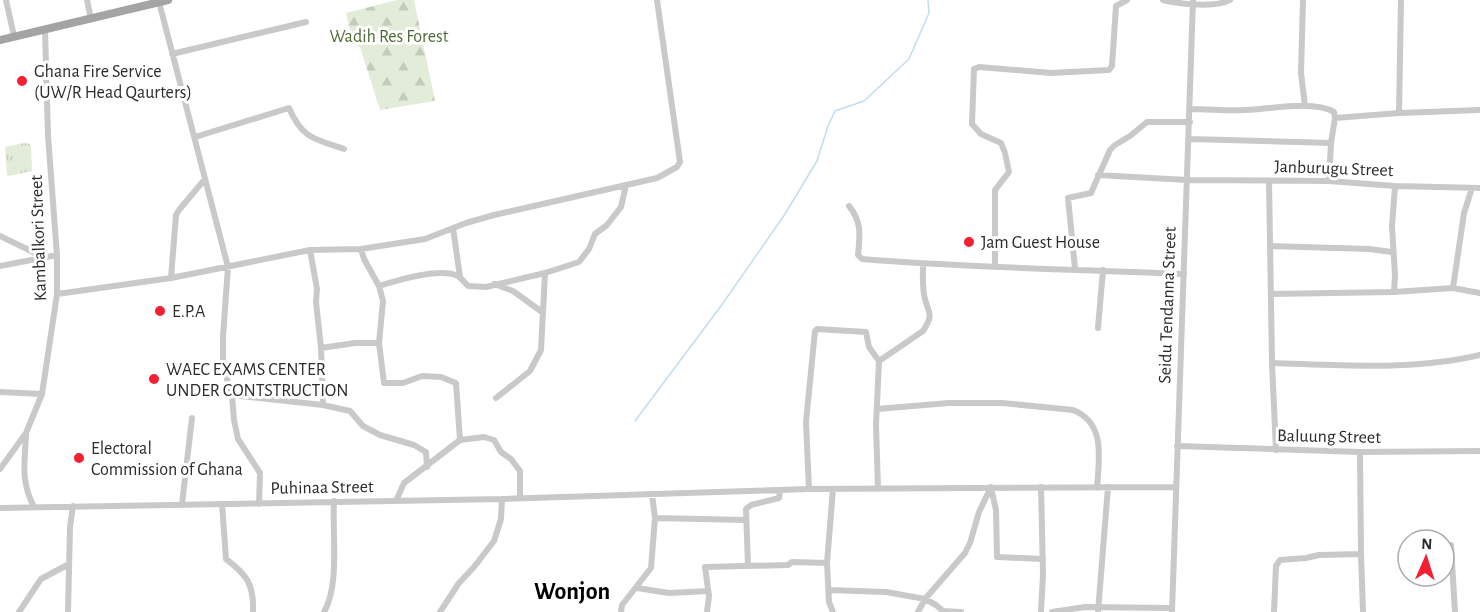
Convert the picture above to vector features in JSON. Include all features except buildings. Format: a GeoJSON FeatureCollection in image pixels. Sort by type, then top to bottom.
{"type":"FeatureCollection","features":[{"type":"Feature","properties":{"kind":"main road"},"geometry":{"type":"LineString","coordinates":[[0,40],[168,0]]}},
{"type":"Feature","properties":{"kind":"street"},"geometry":{"type":"LineString","coordinates":[[6,0],[14,36]]}},
{"type":"Feature","properties":{"kind":"street"},"geometry":{"type":"LineString","coordinates":[[87,0],[91,19]]}},
{"type":"Feature","properties":{"kind":"street"},"geometry":{"type":"LineString","coordinates":[[57,294],[171,278],[310,250],[361,249],[425,239],[494,215],[547,201],[657,178],[677,168],[680,162],[657,0]]}},
{"type":"Feature","properties":{"kind":"street"},"geometry":{"type":"LineString","coordinates":[[995,266],[994,190],[1009,172],[1001,143],[981,134],[972,124],[974,69],[979,67],[1051,73],[1109,70],[1112,66],[1116,6],[1127,0]]}},
{"type":"Feature","properties":{"kind":"street"},"geometry":{"type":"LineString","coordinates":[[1163,0],[1222,4],[1230,0]]}},
{"type":"Feature","properties":{"kind":"street"},"geometry":{"type":"LineString","coordinates":[[1303,0],[1301,73],[1305,106]]}},
{"type":"Feature","properties":{"kind":"street"},"geometry":{"type":"LineString","coordinates":[[1399,113],[1401,0]]}},
{"type":"Feature","properties":{"kind":"street"},"geometry":{"type":"LineString","coordinates":[[159,2],[228,267],[223,366],[232,395],[238,439],[260,473],[259,504]]}},
{"type":"Feature","properties":{"kind":"street","name":"Seidu Tendanna Street"},"geometry":{"type":"LineString","coordinates":[[1172,610],[1193,2]]}},
{"type":"Feature","properties":{"kind":"street"},"geometry":{"type":"LineString","coordinates":[[172,54],[306,22]]}},
{"type":"Feature","properties":{"kind":"street","name":"Kambalkori Street"},"geometry":{"type":"LineString","coordinates":[[0,469],[26,433],[42,394],[57,294],[57,255],[48,136],[45,30]]}},
{"type":"Feature","properties":{"kind":"street"},"geometry":{"type":"LineString","coordinates":[[1190,109],[1245,110],[1305,106],[1328,108],[1334,112],[1335,118],[1329,181]]}},
{"type":"Feature","properties":{"kind":"street"},"geometry":{"type":"LineString","coordinates":[[195,137],[289,108],[301,130],[308,136],[344,149]]}},
{"type":"Feature","properties":{"kind":"street"},"geometry":{"type":"LineString","coordinates":[[1335,118],[1480,110]]}},
{"type":"Feature","properties":{"kind":"street"},"geometry":{"type":"LineString","coordinates":[[1074,268],[1068,198],[1091,193],[1115,144],[1130,136],[1147,122],[1190,122]]}},
{"type":"Feature","properties":{"kind":"street"},"geometry":{"type":"LineString","coordinates":[[1189,139],[1331,144]]}},
{"type":"Feature","properties":{"kind":"street","name":"Janburugu Street"},"geometry":{"type":"LineString","coordinates":[[1098,175],[1187,180],[1329,181],[1395,186],[1480,188]]}},
{"type":"Feature","properties":{"kind":"street"},"geometry":{"type":"LineString","coordinates":[[171,278],[176,215],[205,179]]}},
{"type":"Feature","properties":{"kind":"street"},"geometry":{"type":"LineString","coordinates":[[1269,181],[1276,450]]}},
{"type":"Feature","properties":{"kind":"street"},"geometry":{"type":"LineString","coordinates":[[380,286],[446,272],[460,277],[468,286],[486,287],[579,262],[589,249],[595,234],[607,225],[621,207],[626,185]]}},
{"type":"Feature","properties":{"kind":"street"},"geometry":{"type":"LineString","coordinates":[[1394,291],[1395,275],[1392,252],[1395,186]]}},
{"type":"Feature","properties":{"kind":"street"},"geometry":{"type":"LineString","coordinates":[[1453,288],[1464,213],[1472,188]]}},
{"type":"Feature","properties":{"kind":"street"},"geometry":{"type":"LineString","coordinates":[[849,206],[857,215],[860,228],[858,255],[862,259],[923,264],[1184,274]]}},
{"type":"Feature","properties":{"kind":"street"},"geometry":{"type":"LineString","coordinates":[[453,228],[460,277]]}},
{"type":"Feature","properties":{"kind":"street"},"geometry":{"type":"LineString","coordinates":[[0,236],[33,252],[40,259]]}},
{"type":"Feature","properties":{"kind":"street"},"geometry":{"type":"LineString","coordinates":[[1270,246],[1369,249],[1392,252]]}},
{"type":"Feature","properties":{"kind":"street"},"geometry":{"type":"LineString","coordinates":[[361,249],[364,259],[380,286],[383,301],[379,343],[384,383],[403,383],[422,376],[441,377],[456,383],[460,440]]}},
{"type":"Feature","properties":{"kind":"street"},"geometry":{"type":"LineString","coordinates":[[310,250],[317,289],[323,405]]}},
{"type":"Feature","properties":{"kind":"street"},"geometry":{"type":"LineString","coordinates":[[0,266],[57,255]]}},
{"type":"Feature","properties":{"kind":"street"},"geometry":{"type":"LineString","coordinates":[[879,361],[923,331],[927,325],[930,314],[925,299],[923,264]]}},
{"type":"Feature","properties":{"kind":"street"},"geometry":{"type":"LineString","coordinates":[[1098,328],[1103,270]]}},
{"type":"Feature","properties":{"kind":"street"},"geometry":{"type":"LineString","coordinates":[[496,398],[533,367],[541,350],[545,273]]}},
{"type":"Feature","properties":{"kind":"street"},"geometry":{"type":"LineString","coordinates":[[494,284],[513,291],[542,312]]}},
{"type":"Feature","properties":{"kind":"street"},"geometry":{"type":"LineString","coordinates":[[1271,294],[1453,288],[1480,293]]}},
{"type":"Feature","properties":{"kind":"street"},"geometry":{"type":"LineString","coordinates":[[809,489],[806,422],[815,331],[818,329],[866,333],[869,346],[879,361],[878,489]]}},
{"type":"Feature","properties":{"kind":"street"},"geometry":{"type":"LineString","coordinates":[[321,348],[355,343],[379,343]]}},
{"type":"Feature","properties":{"kind":"street"},"geometry":{"type":"LineString","coordinates":[[1272,363],[1325,365],[1427,363],[1480,355]]}},
{"type":"Feature","properties":{"kind":"street"},"geometry":{"type":"LineString","coordinates":[[0,392],[42,394]]}},
{"type":"Feature","properties":{"kind":"street"},"geometry":{"type":"LineString","coordinates":[[232,395],[323,405],[350,411],[363,426],[380,435],[414,445],[426,452],[428,467]]}},
{"type":"Feature","properties":{"kind":"street"},"geometry":{"type":"LineString","coordinates":[[877,409],[949,402],[1002,403],[1072,410],[1081,413],[1093,424],[1100,443],[1097,488]]}},
{"type":"Feature","properties":{"kind":"street"},"geometry":{"type":"LineString","coordinates":[[182,504],[192,418]]}},
{"type":"Feature","properties":{"kind":"street"},"geometry":{"type":"LineString","coordinates":[[26,433],[24,480],[27,494],[34,507]]}},
{"type":"Feature","properties":{"kind":"street"},"geometry":{"type":"LineString","coordinates":[[396,501],[404,483],[428,467],[460,440],[484,437],[494,440],[501,452],[511,459],[520,471],[520,498]]}},
{"type":"Feature","properties":{"kind":"street","name":"Baluung Street"},"geometry":{"type":"LineString","coordinates":[[1177,446],[1360,452],[1480,451]]}},
{"type":"Feature","properties":{"kind":"street"},"geometry":{"type":"LineString","coordinates":[[1360,452],[1363,612]]}},
{"type":"Feature","properties":{"kind":"street"},"geometry":{"type":"LineString","coordinates":[[991,487],[996,510],[997,557],[1043,559]]}},
{"type":"Feature","properties":{"kind":"street"},"geometry":{"type":"LineString","coordinates":[[918,612],[925,599],[965,553],[979,512],[991,487]]}},
{"type":"Feature","properties":{"kind":"street"},"geometry":{"type":"LineString","coordinates":[[1041,487],[1043,559],[1041,612]]}},
{"type":"Feature","properties":{"kind":"street"},"geometry":{"type":"LineString","coordinates":[[1098,609],[1108,487]]}},
{"type":"Feature","properties":{"kind":"street","name":"Puhinaa Street"},"geometry":{"type":"LineString","coordinates":[[0,509],[502,499],[809,489],[1175,487]]}},
{"type":"Feature","properties":{"kind":"street"},"geometry":{"type":"LineString","coordinates":[[832,612],[827,563],[833,489]]}},
{"type":"Feature","properties":{"kind":"street"},"geometry":{"type":"LineString","coordinates":[[748,566],[746,509],[751,505],[779,498],[780,491]]}},
{"type":"Feature","properties":{"kind":"street"},"geometry":{"type":"LineString","coordinates":[[621,612],[622,605],[651,568],[655,518],[651,494]]}},
{"type":"Feature","properties":{"kind":"street"},"geometry":{"type":"LineString","coordinates":[[440,612],[459,583],[494,541],[501,519],[502,499]]}},
{"type":"Feature","properties":{"kind":"street"},"geometry":{"type":"LineString","coordinates":[[324,612],[329,603],[333,560],[334,501]]}},
{"type":"Feature","properties":{"kind":"street"},"geometry":{"type":"LineString","coordinates":[[222,504],[226,559],[241,571],[250,583],[254,598],[254,611]]}},
{"type":"Feature","properties":{"kind":"street"},"geometry":{"type":"LineString","coordinates":[[68,612],[70,527],[73,506]]}},
{"type":"Feature","properties":{"kind":"street"},"geometry":{"type":"LineString","coordinates":[[655,518],[746,520]]}},
{"type":"Feature","properties":{"kind":"street"},"geometry":{"type":"LineString","coordinates":[[1274,612],[1276,566],[1280,560],[1319,555],[1361,554]]}},
{"type":"Feature","properties":{"kind":"street"},"geometry":{"type":"LineString","coordinates":[[707,612],[708,591],[705,567],[788,565],[792,562],[827,563]]}},
{"type":"Feature","properties":{"kind":"street"},"geometry":{"type":"LineString","coordinates":[[19,612],[41,579],[69,564]]}},
{"type":"Feature","properties":{"kind":"street"},"geometry":{"type":"LineString","coordinates":[[637,588],[669,594],[708,591]]}},
{"type":"Feature","properties":{"kind":"street"},"geometry":{"type":"LineString","coordinates":[[1454,588],[1455,612]]}},
{"type":"Feature","properties":{"kind":"street"},"geometry":{"type":"LineString","coordinates":[[829,590],[886,592],[925,599],[943,610],[961,612]]}},
{"type":"Feature","properties":{"kind":"street"},"geometry":{"type":"LineString","coordinates":[[1052,612],[1098,609],[1172,610]]}},
{"type":"Feature","properties":{"kind":"green space","name":"Wadih Res Forest"},"geometry":{"type":"Polygon","coordinates":[[[397,0],[414,0],[435,101],[380,110],[360,47],[353,43],[346,13],[397,0]]]}},
{"type":"Feature","properties":{"kind":"green space"},"geometry":{"type":"Polygon","coordinates":[[[30,144],[31,147],[32,171],[9,176],[7,175],[5,147],[30,144]]]}},
{"type":"Feature","properties":{"kind":"waterway"},"geometry":{"type":"LineString","coordinates":[[635,421],[721,306],[785,214],[817,161],[835,111],[864,101],[909,59],[929,13],[928,0]]}},
{"type":"Feature","properties":{"kind":"place","name":"Ghana Fire Service (UW/R Head Qaurters)"},"geometry":{"type":"Point","coordinates":[22,81]}},
{"type":"Feature","properties":{"kind":"place","name":"Jam Guest House"},"geometry":{"type":"Point","coordinates":[969,242]}},
{"type":"Feature","properties":{"kind":"place","name":"E.P.A"},"geometry":{"type":"Point","coordinates":[160,311]}},
{"type":"Feature","properties":{"kind":"place","name":"WAEC EXAMS CENTER UNDER CONTSTRUCTION"},"geometry":{"type":"Point","coordinates":[154,379]}},
{"type":"Feature","properties":{"kind":"place","name":"Electoral Commission of Ghana"},"geometry":{"type":"Point","coordinates":[79,458]}},
{"type":"Feature","properties":{"kind":"district","name":"Wonjon"},"geometry":{"type":"Point","coordinates":[572,591]}}]}
